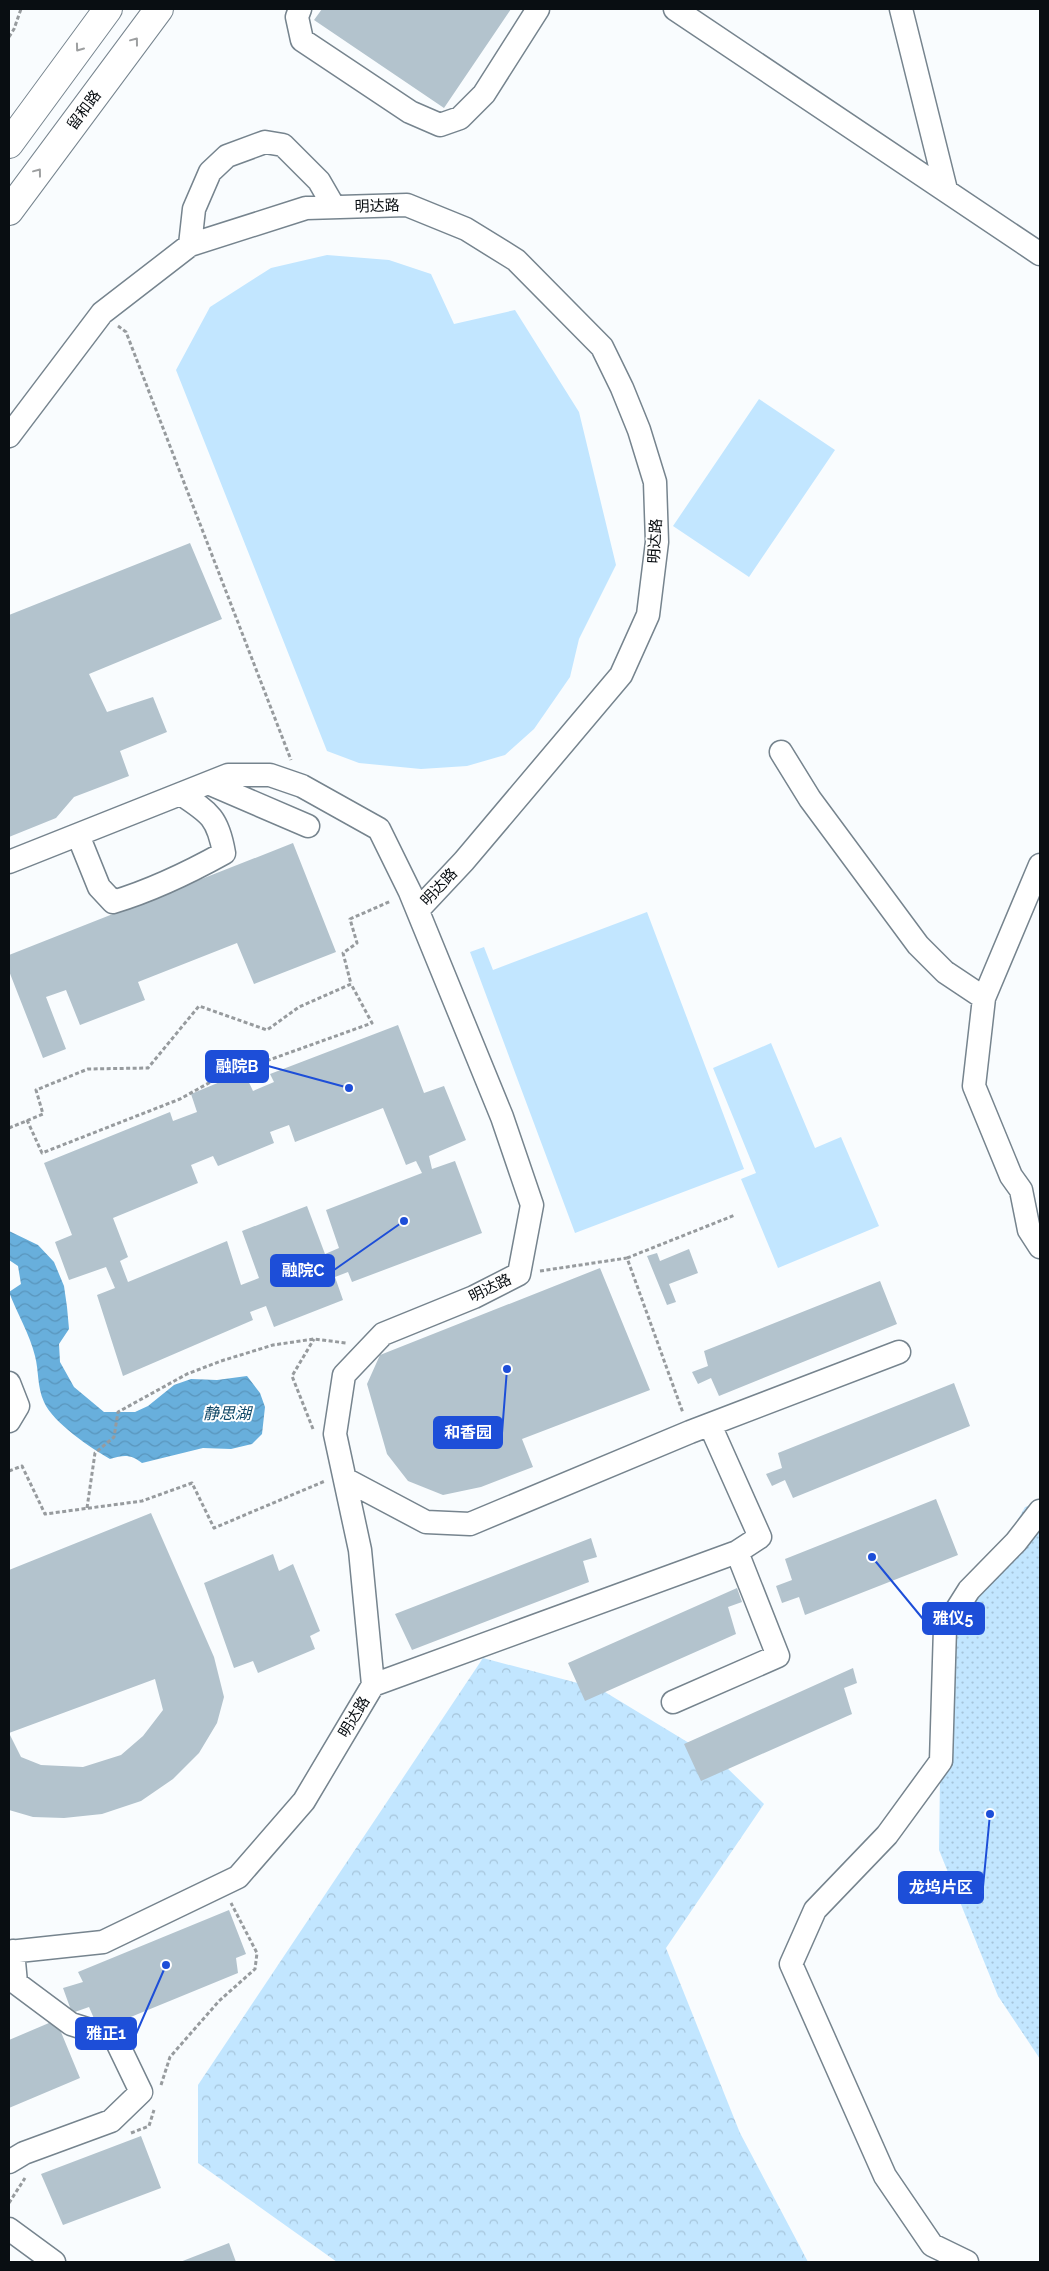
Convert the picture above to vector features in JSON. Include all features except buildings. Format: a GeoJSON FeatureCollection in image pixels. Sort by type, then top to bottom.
{"type":"FeatureCollection","features":[{"type":"Feature","properties":{"kind":"main road"},"geometry":{"type":"LineString","coordinates":[[9,144],[108,9]]}},
{"type":"Feature","properties":{"kind":"main road","name":"留和路"},"geometry":{"type":"LineString","coordinates":[[9,211],[159,9]]}},
{"type":"Feature","properties":{"kind":"street"},"geometry":{"type":"LineString","coordinates":[[300,9],[297,18],[302,40],[410,112],[440,125],[460,118],[484,94],[538,9]]}},
{"type":"Feature","properties":{"kind":"street"},"geometry":{"type":"LineString","coordinates":[[675,9],[1040,254]]}},
{"type":"Feature","properties":{"kind":"street"},"geometry":{"type":"LineString","coordinates":[[900,9],[946,190]]}},
{"type":"Feature","properties":{"kind":"street"},"geometry":{"type":"LineString","coordinates":[[190,246],[194,209],[210,172],[227,156],[265,142],[283,144],[319,181],[334,207]]}},
{"type":"Feature","properties":{"kind":"street","name":"明达路"},"geometry":{"type":"LineString","coordinates":[[9,436],[102,313],[190,246],[306,208],[407,204],[466,230],[516,260],[602,347],[622,388],[639,430],[656,482],[657,542],[648,615],[621,675],[464,861],[414,901],[502,1117],[532,1205],[519,1274],[474,1297],[383,1334],[344,1376],[335,1434],[360,1550],[374,1685],[304,1801],[238,1878],[103,1942],[11,1952]]}},
{"type":"Feature","properties":{"kind":"street"},"geometry":{"type":"LineString","coordinates":[[781,752],[810,799],[918,945],[945,972],[984,998]]}},
{"type":"Feature","properties":{"kind":"street"},"geometry":{"type":"LineString","coordinates":[[9,862],[228,775],[270,775],[302,786],[379,829],[414,901]]}},
{"type":"Feature","properties":{"kind":"street"},"geometry":{"type":"LineString","coordinates":[[208,783],[308,826]]}},
{"type":"Feature","properties":{"kind":"street"},"geometry":{"type":"LineString","coordinates":[[78,835],[99,887],[112,902],[143,893],[190,872],[224,853],[220,832],[208,811],[181,794]]}},
{"type":"Feature","properties":{"kind":"street"},"geometry":{"type":"LineString","coordinates":[[1040,865],[984,998],[974,1086],[1011,1176],[1031,1187],[1029,1230],[1040,1247]]}},
{"type":"Feature","properties":{"kind":"street"},"geometry":{"type":"LineString","coordinates":[[344,1476],[426,1522],[470,1524],[700,1429],[899,1352]]}},
{"type":"Feature","properties":{"kind":"street"},"geometry":{"type":"LineString","coordinates":[[9,1384],[18,1406],[9,1421]]}},
{"type":"Feature","properties":{"kind":"street"},"geometry":{"type":"LineString","coordinates":[[374,1685],[737,1552],[760,1537],[700,1429]]}},
{"type":"Feature","properties":{"kind":"street"},"geometry":{"type":"LineString","coordinates":[[967,2262],[932,2245],[885,2176],[791,1964],[815,1910],[887,1835],[941,1761],[945,1628],[969,1590],[1016,1542],[1040,1512]]}},
{"type":"Feature","properties":{"kind":"street"},"geometry":{"type":"LineString","coordinates":[[673,1702],[778,1656],[737,1552]]}},
{"type":"Feature","properties":{"kind":"street"},"geometry":{"type":"LineString","coordinates":[[9,2162],[24,2153],[110,2121],[140,2092],[115,2038],[71,2024],[16,1983],[11,1952]]}},
{"type":"Feature","properties":{"kind":"street"},"geometry":{"type":"LineString","coordinates":[[9,2229],[54,2262]]}},
{"type":"Feature","properties":{"kind":"path"},"geometry":{"type":"LineString","coordinates":[[9,37],[21,9]]}},
{"type":"Feature","properties":{"kind":"path"},"geometry":{"type":"LineString","coordinates":[[102,313],[126,332],[302,786]]}},
{"type":"Feature","properties":{"kind":"path"},"geometry":{"type":"LineString","coordinates":[[27,1120],[42,1153],[180,1099],[216,1079],[372,1023],[351,984],[343,953],[357,943],[350,919],[414,901]]}},
{"type":"Feature","properties":{"kind":"path"},"geometry":{"type":"LineString","coordinates":[[9,1128],[43,1114],[36,1090],[88,1069],[148,1068],[199,1006],[267,1030],[299,1007],[351,984]]}},
{"type":"Feature","properties":{"kind":"path"},"geometry":{"type":"LineString","coordinates":[[519,1274],[627,1258],[735,1216]]}},
{"type":"Feature","properties":{"kind":"path"},"geometry":{"type":"LineString","coordinates":[[627,1258],[700,1429]]}},
{"type":"Feature","properties":{"kind":"path"},"geometry":{"type":"LineString","coordinates":[[314,1339],[292,1376],[315,1433]]}},
{"type":"Feature","properties":{"kind":"path"},"geometry":{"type":"LineString","coordinates":[[87,1508],[95,1454],[114,1437],[118,1412],[152,1395],[187,1374],[273,1345],[314,1339],[352,1344],[365,1354]]}},
{"type":"Feature","properties":{"kind":"path"},"geometry":{"type":"LineString","coordinates":[[9,1471],[22,1466],[45,1514],[142,1501],[192,1483],[214,1528],[344,1476]]}},
{"type":"Feature","properties":{"kind":"path"},"geometry":{"type":"LineString","coordinates":[[159,2091],[170,2057],[219,2001],[255,1969],[256,1953],[222,1886]]}},
{"type":"Feature","properties":{"kind":"path"},"geometry":{"type":"LineString","coordinates":[[123,2136],[149,2126],[154,2109]]}},
{"type":"Feature","properties":{"kind":"path"},"geometry":{"type":"LineString","coordinates":[[9,2203],[28,2174]]}},
{"type":"Feature","properties":{"kind":"green space"},"geometry":{"type":"Polygon","coordinates":[[[327,255],[389,260],[431,274],[454,324],[515,310],[579,412],[616,565],[579,639],[570,677],[534,729],[505,755],[467,766],[421,769],[359,763],[327,751],[176,370],[210,307],[271,268],[327,255]]]}},
{"type":"Feature","properties":{"kind":"green space"},"geometry":{"type":"Polygon","coordinates":[[[759,399],[835,450],[749,577],[673,526],[759,399]]]}},
{"type":"Feature","properties":{"kind":"green space"},"geometry":{"type":"Polygon","coordinates":[[[647,912],[744,1169],[575,1233],[470,952],[484,947],[493,970],[647,912]]]}},
{"type":"Feature","properties":{"kind":"green space"},"geometry":{"type":"Polygon","coordinates":[[[771,1043],[815,1148],[841,1137],[879,1226],[778,1268],[741,1179],[756,1173],[713,1068],[771,1043]]]}},
{"type":"Feature","properties":{"kind":"green space"},"geometry":{"type":"Polygon","coordinates":[[[1040,1502],[1040,2059],[998,1996],[939,1850],[942,1629],[992,1565],[1025,1507],[1040,1502]]]}},
{"type":"Feature","properties":{"kind":"green space"},"geometry":{"type":"Polygon","coordinates":[[[483,1658],[600,1689],[722,1763],[764,1804],[666,1948],[740,2133],[808,2262],[337,2262],[198,2163],[198,2085],[483,1658]]]}},
{"type":"Feature","properties":{"kind":"water","name":"静思湖"},"geometry":{"type":"Polygon","coordinates":[[[9,1231],[38,1245],[54,1262],[64,1286],[69,1329],[59,1344],[60,1362],[74,1387],[104,1412],[135,1412],[148,1406],[174,1385],[191,1379],[217,1380],[247,1376],[260,1393],[265,1407],[262,1434],[252,1444],[231,1449],[203,1448],[142,1463],[127,1456],[110,1459],[73,1434],[55,1418],[44,1402],[39,1385],[33,1348],[9,1292],[21,1284],[18,1266],[9,1260],[9,1231]]]}},
{"type":"Feature","properties":{"kind":"place","name":"融院B"},"geometry":{"type":"Point","coordinates":[349,1088]}},
{"type":"Feature","properties":{"kind":"place","name":"融院C"},"geometry":{"type":"Point","coordinates":[404,1221]}},
{"type":"Feature","properties":{"kind":"place","name":"和香园"},"geometry":{"type":"Point","coordinates":[507,1369]}},
{"type":"Feature","properties":{"kind":"place","name":"雅仪5"},"geometry":{"type":"Point","coordinates":[872,1557]}},
{"type":"Feature","properties":{"kind":"place","name":"龙坞片区"},"geometry":{"type":"Point","coordinates":[990,1814]}},
{"type":"Feature","properties":{"kind":"place","name":"雅正1"},"geometry":{"type":"Point","coordinates":[166,1965]}}]}
